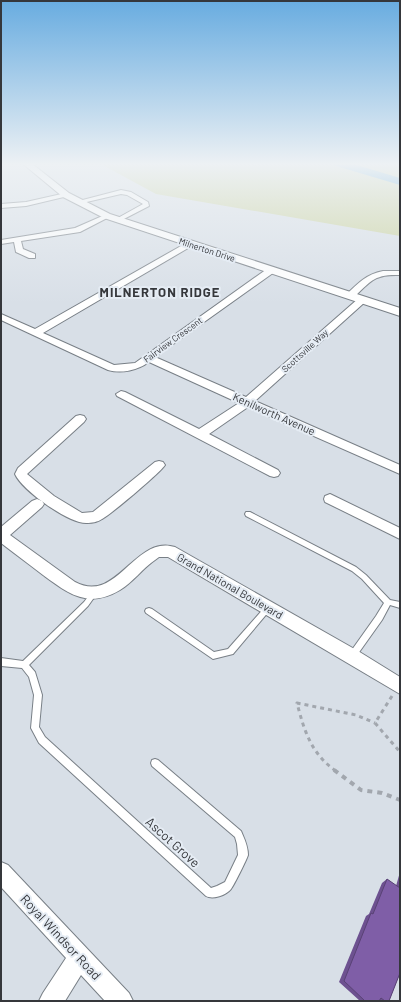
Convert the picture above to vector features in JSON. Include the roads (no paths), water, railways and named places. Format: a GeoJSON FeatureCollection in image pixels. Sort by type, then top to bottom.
{"type":"FeatureCollection","features":[{"type":"Feature","properties":{"kind":"street","name":"Milnerton Drive"},"geometry":{"type":"LineString","coordinates":[[94,210],[118,220],[270,271],[400,312]]}},
{"type":"Feature","properties":{"kind":"street"},"geometry":{"type":"LineString","coordinates":[[118,220],[138,210]]}},
{"type":"Feature","properties":{"kind":"street"},"geometry":{"type":"LineString","coordinates":[[1,242],[77,230],[107,216]]}},
{"type":"Feature","properties":{"kind":"street"},"geometry":{"type":"LineString","coordinates":[[17,240],[20,250],[32,256]]}},
{"type":"Feature","properties":{"kind":"street"},"geometry":{"type":"LineString","coordinates":[[35,333],[191,244]]}},
{"type":"Feature","properties":{"kind":"street","name":"Fairview Crescent"},"geometry":{"type":"LineString","coordinates":[[1,317],[112,368],[133,366],[148,358],[270,271]]}},
{"type":"Feature","properties":{"kind":"street"},"geometry":{"type":"LineString","coordinates":[[350,296],[375,273],[400,273]]}},
{"type":"Feature","properties":{"kind":"street","name":"Scottsville Way"},"geometry":{"type":"LineString","coordinates":[[200,434],[247,402],[362,300]]}},
{"type":"Feature","properties":{"kind":"street","name":"Kenilworth Avenue"},"geometry":{"type":"LineString","coordinates":[[148,358],[400,470]]}},
{"type":"Feature","properties":{"kind":"street"},"geometry":{"type":"LineString","coordinates":[[121,394],[274,473]]}},
{"type":"Feature","properties":{"kind":"street"},"geometry":{"type":"LineString","coordinates":[[80,419],[22,471],[21,474],[23,478],[43,502],[80,518],[96,516],[159,465]]}},
{"type":"Feature","properties":{"kind":"street"},"geometry":{"type":"LineString","coordinates":[[330,499],[400,534]]}},
{"type":"Feature","properties":{"kind":"street"},"geometry":{"type":"LineString","coordinates":[[1,536],[43,502]]}},
{"type":"Feature","properties":{"kind":"street","name":"Grand National Boulevard"},"geometry":{"type":"LineString","coordinates":[[1,536],[67,585],[80,591],[95,592],[109,590],[124,580],[146,558],[154,553],[170,551],[352,656],[400,686]]}},
{"type":"Feature","properties":{"kind":"street","name":"Royal Windsor Road"},"geometry":{"type":"LineString","coordinates":[[1,872],[121,1001]]}},
{"type":"Feature","properties":{"kind":"street"},"geometry":{"type":"LineString","coordinates":[[51,1001],[80,957]]}},
{"type":"Feature","properties":{"kind":"lane"},"geometry":{"type":"LineString","coordinates":[[248,514],[354,569],[388,602],[400,605]]}},
{"type":"Feature","properties":{"kind":"lane"},"geometry":{"type":"LineString","coordinates":[[1,662],[24,665],[86,604],[95,592]]}},
{"type":"Feature","properties":{"kind":"lane"},"geometry":{"type":"LineString","coordinates":[[352,656],[379,618],[388,602]]}},
{"type":"Feature","properties":{"kind":"lane"},"geometry":{"type":"LineString","coordinates":[[149,611],[213,656],[230,652],[268,608]]}},
{"type":"Feature","properties":{"kind":"lane","name":"Ascot Grove"},"geometry":{"type":"LineString","coordinates":[[24,665],[32,675],[38,695],[35,728],[42,740],[209,893],[219,891],[228,885],[243,856],[242,844],[238,834],[155,763]]}},
{"type":"Feature","properties":{"kind":"district","name":"MILNERTON RIDGE"},"geometry":{"type":"Point","coordinates":[160,292]}}]}
